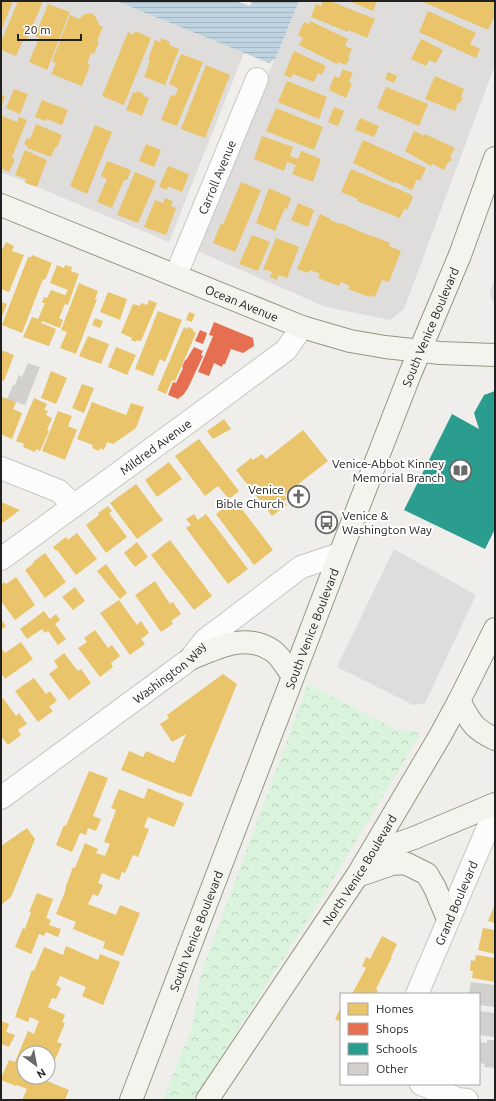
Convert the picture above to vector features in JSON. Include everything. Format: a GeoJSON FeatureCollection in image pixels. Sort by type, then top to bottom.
{"type":"FeatureCollection","features":[{"type":"Feature","properties":{"kind":"main road","name":"South Venice Boulevard"},"geometry":{"type":"LineString","coordinates":[[131,1100],[340,554],[419,352],[460,255],[495,158]]}},
{"type":"Feature","properties":{"kind":"main road","name":"Ocean Avenue"},"geometry":{"type":"LineString","coordinates":[[1,205],[302,327],[350,341],[419,352],[463,355],[495,355]]}},
{"type":"Feature","properties":{"kind":"main road","name":"North Venice Boulevard"},"geometry":{"type":"LineString","coordinates":[[207,1100],[357,876],[459,701],[495,629]]}},
{"type":"Feature","properties":{"kind":"main road"},"geometry":{"type":"LineString","coordinates":[[190,659],[219,646],[244,641],[263,646],[274,652],[293,676]]}},
{"type":"Feature","properties":{"kind":"main road"},"geometry":{"type":"LineString","coordinates":[[459,701],[474,726],[482,733],[495,739]]}},
{"type":"Feature","properties":{"kind":"main road"},"geometry":{"type":"LineString","coordinates":[[371,853],[414,838],[495,804]]}},
{"type":"Feature","properties":{"kind":"main road"},"geometry":{"type":"LineString","coordinates":[[357,876],[392,864],[404,863],[409,865],[427,874],[435,888],[448,919]]}},
{"type":"Feature","properties":{"kind":"street","name":"Carroll Avenue"},"geometry":{"type":"LineString","coordinates":[[176,275],[257,79]]}},
{"type":"Feature","properties":{"kind":"street","name":"Mildred Avenue"},"geometry":{"type":"LineString","coordinates":[[1,559],[286,350],[302,327]]}},
{"type":"Feature","properties":{"kind":"street"},"geometry":{"type":"LineString","coordinates":[[1,468],[59,491],[74,506]]}},
{"type":"Feature","properties":{"kind":"street","name":"Washington Way"},"geometry":{"type":"LineString","coordinates":[[1,798],[190,659],[205,640],[302,567],[340,554]]}},
{"type":"Feature","properties":{"kind":"street","name":"Grand Boulevard"},"geometry":{"type":"LineString","coordinates":[[417,993],[495,811]]}},
{"type":"Feature","properties":{"kind":"street"},"geometry":{"type":"LineString","coordinates":[[423,1085],[458,1099],[467,1100]]}},
{"type":"Feature","properties":{"kind":"shaded area"},"geometry":{"type":"Polygon","coordinates":[[[1,1],[116,1],[244,53],[169,242],[1,172],[1,1]]]}},
{"type":"Feature","properties":{"kind":"shaded area"},"geometry":{"type":"Polygon","coordinates":[[[299,1],[495,1],[495,65],[404,309],[390,320],[326,307],[195,250],[299,1]]]}},
{"type":"Feature","properties":{"kind":"shaded area"},"geometry":{"type":"Polygon","coordinates":[[[495,279],[495,302],[492,301],[490,291],[495,279]]]}},
{"type":"Feature","properties":{"kind":"shaded area"},"geometry":{"type":"Polygon","coordinates":[[[394,549],[476,595],[425,703],[413,705],[337,667],[394,549]]]}},
{"type":"Feature","properties":{"kind":"green space"},"geometry":{"type":"Polygon","coordinates":[[[308,684],[397,730],[417,732],[419,736],[323,896],[193,1100],[163,1100],[193,1024],[200,976],[308,684]]]}},
{"type":"Feature","properties":{"kind":"water"},"geometry":{"type":"Polygon","coordinates":[[[116,1],[236,1],[250,6],[252,1],[299,1],[275,59],[269,63],[116,1]]]}},
{"type":"Feature","properties":{"kind":"building: Homes"},"geometry":{"type":"Polygon","coordinates":[[[1,1],[13,1],[1,31],[1,1]]]}},
{"type":"Feature","properties":{"kind":"building: Homes"},"geometry":{"type":"Polygon","coordinates":[[[18,1],[43,1],[26,42],[23,40],[16,56],[1,50],[1,42],[18,1]]]}},
{"type":"Feature","properties":{"kind":"building: Homes"},"geometry":{"type":"Polygon","coordinates":[[[323,1],[330,1],[375,19],[367,38],[311,17],[316,4],[321,6],[323,1]]]}},
{"type":"Feature","properties":{"kind":"building: Homes"},"geometry":{"type":"Polygon","coordinates":[[[349,1],[377,1],[373,11],[349,1]]]}},
{"type":"Feature","properties":{"kind":"building: Homes"},"geometry":{"type":"Polygon","coordinates":[[[421,1],[495,1],[495,15],[488,30],[421,1]]]}},
{"type":"Feature","properties":{"kind":"building: Homes"},"geometry":{"type":"Polygon","coordinates":[[[48,4],[70,12],[47,70],[29,62],[39,38],[35,36],[48,4]]]}},
{"type":"Feature","properties":{"kind":"building: Homes"},"geometry":{"type":"Polygon","coordinates":[[[428,11],[476,33],[470,44],[480,49],[476,58],[419,32],[428,11]]]}},
{"type":"Feature","properties":{"kind":"building: Homes"},"geometry":{"type":"Polygon","coordinates":[[[90,13],[94,15],[99,25],[103,27],[97,41],[99,42],[94,54],[91,53],[87,64],[90,65],[82,86],[51,74],[56,63],[52,61],[70,15],[79,19],[85,14],[90,13]]]}},
{"type":"Feature","properties":{"kind":"building: Homes"},"geometry":{"type":"Polygon","coordinates":[[[310,21],[348,39],[345,46],[352,49],[346,65],[338,62],[337,64],[299,45],[303,38],[298,35],[304,22],[309,24],[310,21]]]}},
{"type":"Feature","properties":{"kind":"building: Homes"},"geometry":{"type":"Polygon","coordinates":[[[135,31],[151,38],[124,105],[102,96],[128,32],[133,35],[135,31]]]}},
{"type":"Feature","properties":{"kind":"building: Homes"},"geometry":{"type":"Polygon","coordinates":[[[161,38],[170,42],[169,45],[179,49],[165,85],[144,77],[155,40],[160,42],[161,38]]]}},
{"type":"Feature","properties":{"kind":"building: Homes"},"geometry":{"type":"Polygon","coordinates":[[[421,39],[443,50],[436,63],[429,60],[426,66],[411,59],[421,39]]]}},
{"type":"Feature","properties":{"kind":"building: Homes"},"geometry":{"type":"Polygon","coordinates":[[[294,51],[326,66],[322,75],[318,73],[314,82],[293,74],[291,78],[284,75],[294,51]]]}},
{"type":"Feature","properties":{"kind":"building: Homes"},"geometry":{"type":"Polygon","coordinates":[[[181,54],[203,62],[177,126],[161,120],[171,95],[175,96],[178,88],[169,84],[181,54]]]}},
{"type":"Feature","properties":{"kind":"building: Homes"},"geometry":{"type":"Polygon","coordinates":[[[206,65],[230,75],[205,138],[181,129],[206,65]]]}},
{"type":"Feature","properties":{"kind":"building: Homes"},"geometry":{"type":"Polygon","coordinates":[[[343,69],[353,73],[349,82],[352,84],[346,98],[329,90],[334,76],[339,78],[343,69]]]}},
{"type":"Feature","properties":{"kind":"building: Homes"},"geometry":{"type":"Polygon","coordinates":[[[388,72],[397,76],[394,83],[385,79],[388,72]]]}},
{"type":"Feature","properties":{"kind":"building: Homes"},"geometry":{"type":"Polygon","coordinates":[[[435,76],[464,89],[461,97],[463,98],[460,103],[458,103],[455,111],[425,99],[435,76]]]}},
{"type":"Feature","properties":{"kind":"building: Homes"},"geometry":{"type":"Polygon","coordinates":[[[287,81],[327,97],[319,119],[278,102],[287,81]]]}},
{"type":"Feature","properties":{"kind":"building: Homes"},"geometry":{"type":"Polygon","coordinates":[[[386,87],[428,104],[419,126],[377,108],[386,87]]]}},
{"type":"Feature","properties":{"kind":"building: Homes"},"geometry":{"type":"Polygon","coordinates":[[[14,89],[28,94],[20,114],[6,108],[14,89]]]}},
{"type":"Feature","properties":{"kind":"building: Homes"},"geometry":{"type":"Polygon","coordinates":[[[137,91],[144,94],[143,96],[149,98],[142,116],[126,110],[133,92],[136,93],[137,91]]]}},
{"type":"Feature","properties":{"kind":"building: Homes"},"geometry":{"type":"Polygon","coordinates":[[[1,95],[5,96],[1,108],[1,95]]]}},
{"type":"Feature","properties":{"kind":"building: Homes"},"geometry":{"type":"Polygon","coordinates":[[[42,100],[68,110],[62,125],[46,119],[45,121],[35,117],[42,100]]]}},
{"type":"Feature","properties":{"kind":"building: Homes"},"geometry":{"type":"Polygon","coordinates":[[[334,107],[344,111],[338,126],[328,122],[334,107]]]}},
{"type":"Feature","properties":{"kind":"building: Homes"},"geometry":{"type":"Polygon","coordinates":[[[276,108],[323,127],[314,150],[266,131],[276,108]]]}},
{"type":"Feature","properties":{"kind":"building: Homes"},"geometry":{"type":"Polygon","coordinates":[[[2,116],[17,122],[19,117],[27,120],[12,157],[15,159],[9,172],[1,168],[2,116]]]}},
{"type":"Feature","properties":{"kind":"building: Homes"},"geometry":{"type":"Polygon","coordinates":[[[360,118],[379,126],[374,137],[355,130],[360,118]]]}},
{"type":"Feature","properties":{"kind":"building: Homes"},"geometry":{"type":"Polygon","coordinates":[[[36,124],[62,135],[51,157],[27,148],[28,146],[24,144],[27,138],[30,139],[36,124]]]}},
{"type":"Feature","properties":{"kind":"building: Homes"},"geometry":{"type":"Polygon","coordinates":[[[95,125],[112,132],[87,194],[70,186],[95,125]]]}},
{"type":"Feature","properties":{"kind":"building: Homes"},"geometry":{"type":"Polygon","coordinates":[[[414,131],[424,136],[425,134],[455,148],[450,157],[452,158],[450,162],[448,162],[444,170],[432,164],[431,166],[405,151],[414,131]]]}},
{"type":"Feature","properties":{"kind":"building: Homes"},"geometry":{"type":"Polygon","coordinates":[[[262,136],[293,147],[290,156],[298,159],[301,151],[321,159],[313,182],[292,174],[296,165],[287,162],[284,171],[254,159],[262,136]]]}},
{"type":"Feature","properties":{"kind":"building: Homes"},"geometry":{"type":"Polygon","coordinates":[[[363,140],[426,168],[420,181],[417,179],[412,190],[353,163],[363,140]]]}},
{"type":"Feature","properties":{"kind":"building: Homes"},"geometry":{"type":"Polygon","coordinates":[[[146,144],[161,150],[154,167],[139,161],[146,144]]]}},
{"type":"Feature","properties":{"kind":"building: Homes"},"geometry":{"type":"Polygon","coordinates":[[[25,150],[47,160],[37,187],[25,183],[26,179],[15,175],[25,150]]]}},
{"type":"Feature","properties":{"kind":"building: Homes"},"geometry":{"type":"Polygon","coordinates":[[[107,161],[131,170],[127,180],[124,180],[112,208],[97,202],[107,179],[101,176],[107,161]]]}},
{"type":"Feature","properties":{"kind":"building: Homes"},"geometry":{"type":"Polygon","coordinates":[[[168,166],[189,174],[182,192],[168,186],[167,190],[159,187],[168,166]]]}},
{"type":"Feature","properties":{"kind":"building: Homes"},"geometry":{"type":"Polygon","coordinates":[[[351,169],[412,195],[411,196],[413,197],[407,210],[404,209],[400,218],[357,201],[358,199],[341,192],[351,169]]]}},
{"type":"Feature","properties":{"kind":"building: Homes"},"geometry":{"type":"Polygon","coordinates":[[[135,172],[156,181],[138,223],[117,215],[135,172]]]}},
{"type":"Feature","properties":{"kind":"building: Homes"},"geometry":{"type":"Polygon","coordinates":[[[241,182],[261,190],[235,252],[213,243],[221,223],[223,225],[241,182]]]}},
{"type":"Feature","properties":{"kind":"building: Homes"},"geometry":{"type":"Polygon","coordinates":[[[269,188],[291,198],[275,231],[256,223],[269,188]]]}},
{"type":"Feature","properties":{"kind":"building: Homes"},"geometry":{"type":"Polygon","coordinates":[[[165,198],[173,201],[171,206],[176,208],[166,235],[144,227],[155,200],[163,203],[165,198]]]}},
{"type":"Feature","properties":{"kind":"building: Homes"},"geometry":{"type":"Polygon","coordinates":[[[298,203],[314,210],[308,227],[291,220],[298,203]]]}},
{"type":"Feature","properties":{"kind":"building: Homes"},"geometry":{"type":"Polygon","coordinates":[[[320,214],[331,219],[330,220],[390,243],[389,246],[401,251],[389,282],[382,280],[375,297],[370,295],[369,297],[348,289],[350,286],[341,282],[339,286],[318,278],[320,274],[310,270],[308,273],[297,269],[320,214]]]}},
{"type":"Feature","properties":{"kind":"building: Homes"},"geometry":{"type":"Polygon","coordinates":[[[252,235],[270,242],[258,271],[239,264],[252,235]]]}},
{"type":"Feature","properties":{"kind":"building: Homes"},"geometry":{"type":"Polygon","coordinates":[[[276,238],[299,247],[287,278],[279,275],[277,280],[270,277],[272,272],[263,269],[276,238]]]}},
{"type":"Feature","properties":{"kind":"building: Homes"},"geometry":{"type":"Polygon","coordinates":[[[6,242],[14,246],[12,251],[24,255],[9,292],[1,289],[1,252],[6,242]]]}},
{"type":"Feature","properties":{"kind":"building: Homes"},"geometry":{"type":"Polygon","coordinates":[[[32,255],[52,263],[45,280],[43,279],[22,333],[2,325],[28,257],[31,257],[32,255]]]}},
{"type":"Feature","properties":{"kind":"building: Homes"},"geometry":{"type":"Polygon","coordinates":[[[57,265],[64,268],[65,265],[72,267],[71,271],[79,274],[68,305],[65,304],[59,318],[63,320],[60,328],[42,321],[41,323],[56,329],[49,346],[23,337],[32,317],[38,319],[45,303],[42,303],[44,297],[47,298],[51,290],[65,295],[68,290],[50,283],[57,265]]]}},
{"type":"Feature","properties":{"kind":"building: Homes"},"geometry":{"type":"Polygon","coordinates":[[[79,283],[98,291],[95,299],[97,299],[76,354],[60,348],[67,332],[61,330],[79,283]]]}},
{"type":"Feature","properties":{"kind":"building: Homes"},"geometry":{"type":"Polygon","coordinates":[[[108,292],[127,299],[120,320],[100,312],[108,292]]]}},
{"type":"Feature","properties":{"kind":"building: Homes"},"geometry":{"type":"Polygon","coordinates":[[[149,300],[157,303],[141,341],[137,340],[136,342],[131,340],[132,338],[121,333],[133,304],[140,306],[141,303],[147,305],[149,300]]]}},
{"type":"Feature","properties":{"kind":"building: Homes"},"geometry":{"type":"Polygon","coordinates":[[[1,302],[7,304],[1,319],[1,302]]]}},
{"type":"Feature","properties":{"kind":"building: Homes"},"geometry":{"type":"Polygon","coordinates":[[[158,311],[182,320],[165,362],[160,359],[153,376],[135,369],[158,311]]]}},
{"type":"Feature","properties":{"kind":"building: Homes"},"geometry":{"type":"Polygon","coordinates":[[[189,312],[195,314],[192,322],[186,320],[189,312]]]}},
{"type":"Feature","properties":{"kind":"building: Homes"},"geometry":{"type":"Polygon","coordinates":[[[95,318],[103,321],[100,328],[92,325],[95,318]]]}},
{"type":"Feature","properties":{"kind":"building: Homes"},"geometry":{"type":"Polygon","coordinates":[[[184,327],[187,329],[188,327],[193,329],[196,333],[175,381],[172,380],[166,394],[157,390],[184,327]]]}},
{"type":"Feature","properties":{"kind":"building: Homes"},"geometry":{"type":"Polygon","coordinates":[[[88,336],[109,344],[101,364],[79,356],[88,336]]]}},
{"type":"Feature","properties":{"kind":"building: Homes"},"geometry":{"type":"Polygon","coordinates":[[[116,347],[136,355],[127,375],[108,367],[116,347]]]}},
{"type":"Feature","properties":{"kind":"building: Homes"},"geometry":{"type":"Polygon","coordinates":[[[1,350],[14,355],[4,381],[1,380],[1,350]]]}},
{"type":"Feature","properties":{"kind":"building: Homes"},"geometry":{"type":"Polygon","coordinates":[[[51,371],[67,378],[56,404],[41,398],[51,371]]]}},
{"type":"Feature","properties":{"kind":"building: Homes"},"geometry":{"type":"Polygon","coordinates":[[[82,384],[94,388],[84,413],[72,408],[82,384]]]}},
{"type":"Feature","properties":{"kind":"building: Homes"},"geometry":{"type":"Polygon","coordinates":[[[3,397],[16,402],[13,409],[22,413],[12,439],[1,434],[1,401],[3,397]]]}},
{"type":"Feature","properties":{"kind":"building: Homes"},"geometry":{"type":"Polygon","coordinates":[[[34,398],[47,404],[44,410],[48,411],[46,415],[52,418],[47,430],[49,431],[40,451],[36,449],[35,452],[23,447],[24,444],[16,441],[34,398]]]}},
{"type":"Feature","properties":{"kind":"building: Homes"},"geometry":{"type":"Polygon","coordinates":[[[92,402],[126,415],[131,403],[144,407],[136,428],[113,444],[107,442],[104,450],[100,448],[99,451],[92,448],[93,445],[77,439],[92,402]]]}},
{"type":"Feature","properties":{"kind":"building: Homes"},"geometry":{"type":"Polygon","coordinates":[[[58,411],[72,416],[68,426],[77,430],[65,460],[42,451],[58,411]]]}},
{"type":"Feature","properties":{"kind":"building: Homes"},"geometry":{"type":"Polygon","coordinates":[[[224,419],[231,429],[213,439],[207,431],[224,419]]]}},
{"type":"Feature","properties":{"kind":"building: Homes"},"geometry":{"type":"Polygon","coordinates":[[[303,430],[328,461],[284,495],[287,499],[284,501],[287,505],[272,516],[236,470],[251,458],[253,460],[262,454],[266,459],[303,430]]]}},
{"type":"Feature","properties":{"kind":"building: Homes"},"geometry":{"type":"Polygon","coordinates":[[[199,439],[239,491],[229,499],[218,486],[205,496],[175,456],[199,439]]]}},
{"type":"Feature","properties":{"kind":"building: Homes"},"geometry":{"type":"Polygon","coordinates":[[[169,462],[182,479],[157,497],[145,480],[169,462]]]}},
{"type":"Feature","properties":{"kind":"building: Homes"},"geometry":{"type":"Polygon","coordinates":[[[136,484],[163,520],[137,539],[110,503],[136,484]]]}},
{"type":"Feature","properties":{"kind":"building: Homes"},"geometry":{"type":"Polygon","coordinates":[[[235,500],[273,550],[254,565],[216,514],[235,500]]]}},
{"type":"Feature","properties":{"kind":"building: Homes"},"geometry":{"type":"Polygon","coordinates":[[[1,502],[20,510],[1,524],[1,502]]]}},
{"type":"Feature","properties":{"kind":"building: Homes"},"geometry":{"type":"Polygon","coordinates":[[[108,506],[112,511],[109,513],[127,537],[106,553],[86,525],[99,515],[98,513],[108,506]]]}},
{"type":"Feature","properties":{"kind":"building: Homes"},"geometry":{"type":"Polygon","coordinates":[[[194,514],[198,520],[206,514],[248,569],[228,584],[186,528],[191,525],[186,519],[194,514]]]}},
{"type":"Feature","properties":{"kind":"building: Homes"},"geometry":{"type":"Polygon","coordinates":[[[77,533],[97,559],[76,575],[53,547],[66,537],[68,540],[77,533]]]}},
{"type":"Feature","properties":{"kind":"building: Homes"},"geometry":{"type":"Polygon","coordinates":[[[170,540],[212,596],[194,610],[151,555],[170,540]]]}},
{"type":"Feature","properties":{"kind":"building: Homes"},"geometry":{"type":"Polygon","coordinates":[[[137,542],[148,557],[135,567],[124,553],[137,542]]]}},
{"type":"Feature","properties":{"kind":"building: Homes"},"geometry":{"type":"Polygon","coordinates":[[[45,553],[66,582],[45,598],[25,570],[45,553]]]}},
{"type":"Feature","properties":{"kind":"building: Homes"},"geometry":{"type":"Polygon","coordinates":[[[106,564],[127,593],[120,599],[97,571],[106,564]]]}},
{"type":"Feature","properties":{"kind":"building: Homes"},"geometry":{"type":"Polygon","coordinates":[[[16,577],[35,605],[15,620],[1,601],[1,585],[4,582],[6,584],[16,577]]]}},
{"type":"Feature","properties":{"kind":"building: Homes"},"geometry":{"type":"Polygon","coordinates":[[[155,581],[170,604],[173,602],[181,614],[171,621],[173,624],[161,632],[135,595],[155,581]]]}},
{"type":"Feature","properties":{"kind":"building: Homes"},"geometry":{"type":"Polygon","coordinates":[[[75,587],[85,601],[73,610],[62,597],[75,587]]]}},
{"type":"Feature","properties":{"kind":"building: Homes"},"geometry":{"type":"Polygon","coordinates":[[[119,600],[137,625],[141,621],[149,633],[141,639],[145,644],[130,655],[100,613],[119,600]]]}},
{"type":"Feature","properties":{"kind":"building: Homes"},"geometry":{"type":"Polygon","coordinates":[[[44,611],[50,619],[56,614],[60,620],[55,624],[66,639],[58,645],[48,631],[45,633],[42,629],[27,639],[20,629],[44,611]]]}},
{"type":"Feature","properties":{"kind":"building: Homes"},"geometry":{"type":"Polygon","coordinates":[[[1,619],[6,626],[1,630],[1,619]]]}},
{"type":"Feature","properties":{"kind":"building: Homes"},"geometry":{"type":"Polygon","coordinates":[[[95,630],[108,648],[112,645],[120,656],[111,663],[113,667],[100,677],[78,648],[87,642],[84,638],[95,630]]]}},
{"type":"Feature","properties":{"kind":"building: Homes"},"geometry":{"type":"Polygon","coordinates":[[[21,642],[33,659],[5,679],[1,673],[1,648],[5,653],[21,642]]]}},
{"type":"Feature","properties":{"kind":"building: Homes"},"geometry":{"type":"Polygon","coordinates":[[[64,653],[78,671],[81,669],[91,683],[69,700],[49,674],[58,667],[54,661],[64,653]]]}},
{"type":"Feature","properties":{"kind":"building: Homes"},"geometry":{"type":"Polygon","coordinates":[[[223,674],[237,684],[191,797],[121,770],[129,751],[143,757],[146,751],[174,763],[186,734],[172,742],[160,724],[169,718],[167,715],[223,674]]]}},
{"type":"Feature","properties":{"kind":"building: Homes"},"geometry":{"type":"Polygon","coordinates":[[[34,678],[46,694],[50,691],[57,701],[49,707],[53,711],[38,722],[15,691],[34,678]]]}},
{"type":"Feature","properties":{"kind":"building: Homes"},"geometry":{"type":"Polygon","coordinates":[[[3,698],[16,716],[19,713],[27,724],[18,730],[21,735],[8,745],[1,736],[1,700],[3,698]]]}},
{"type":"Feature","properties":{"kind":"building: Homes"},"geometry":{"type":"Polygon","coordinates":[[[89,771],[108,778],[93,816],[101,819],[96,831],[88,828],[86,835],[80,833],[72,852],[56,845],[64,825],[66,826],[89,771]]]}},
{"type":"Feature","properties":{"kind":"building: Homes"},"geometry":{"type":"Polygon","coordinates":[[[148,788],[184,803],[174,827],[148,817],[144,827],[149,829],[138,857],[133,855],[125,873],[122,872],[119,880],[102,873],[98,883],[103,885],[98,896],[93,894],[88,904],[116,915],[120,905],[140,913],[123,956],[103,948],[105,942],[73,929],[76,922],[56,914],[73,867],[75,868],[85,843],[98,849],[96,853],[105,856],[110,844],[104,842],[116,810],[111,808],[119,789],[144,799],[148,788]]]}},
{"type":"Feature","properties":{"kind":"building: Homes"},"geometry":{"type":"Polygon","coordinates":[[[27,828],[35,839],[11,897],[1,905],[1,846],[27,828]]]}},
{"type":"Feature","properties":{"kind":"building: Homes"},"geometry":{"type":"Polygon","coordinates":[[[37,893],[53,899],[46,918],[51,920],[49,925],[61,929],[58,937],[46,932],[44,936],[39,934],[31,954],[15,947],[23,928],[25,929],[31,912],[29,912],[37,893]]]}},
{"type":"Feature","properties":{"kind":"building: Homes"},"geometry":{"type":"Polygon","coordinates":[[[495,904],[495,923],[488,921],[495,904]]]}},
{"type":"Feature","properties":{"kind":"building: Homes"},"geometry":{"type":"Polygon","coordinates":[[[483,928],[495,930],[495,954],[478,950],[483,928]]]}},
{"type":"Feature","properties":{"kind":"building: Homes"},"geometry":{"type":"Polygon","coordinates":[[[382,936],[397,944],[376,989],[378,991],[377,993],[353,993],[366,968],[362,966],[366,957],[370,959],[382,936]]]}},
{"type":"Feature","properties":{"kind":"building: Homes"},"geometry":{"type":"Polygon","coordinates":[[[66,946],[98,960],[100,954],[120,962],[103,1005],[82,996],[86,987],[60,976],[56,985],[61,988],[56,999],[52,998],[48,1007],[65,1015],[62,1022],[65,1023],[57,1042],[62,1044],[56,1058],[56,1045],[22,1045],[28,1031],[34,1034],[39,1021],[30,1017],[28,1022],[15,1017],[32,970],[34,971],[44,947],[63,955],[66,946]]]}},
{"type":"Feature","properties":{"kind":"building: Homes"},"geometry":{"type":"Polygon","coordinates":[[[476,955],[495,958],[495,982],[472,978],[473,971],[470,971],[471,960],[475,961],[476,955]]]}},
{"type":"Feature","properties":{"kind":"building: Homes"},"geometry":{"type":"Polygon","coordinates":[[[340,1009],[340,1022],[335,1019],[340,1009]]]}},
{"type":"Feature","properties":{"kind":"building: Homes"},"geometry":{"type":"Polygon","coordinates":[[[1,1021],[9,1024],[6,1032],[15,1035],[9,1047],[1,1044],[1,1021]]]}},
{"type":"Feature","properties":{"kind":"building: Homes"},"geometry":{"type":"Polygon","coordinates":[[[9,1060],[15,1062],[16,1060],[16,1086],[1,1080],[9,1060]]]}},
{"type":"Feature","properties":{"kind":"building: Homes"},"geometry":{"type":"Polygon","coordinates":[[[17,1085],[56,1085],[69,1090],[65,1100],[22,1100],[27,1089],[17,1085]]]}},
{"type":"Feature","properties":{"kind":"building: Shops"},"geometry":{"type":"Polygon","coordinates":[[[214,322],[253,338],[254,346],[243,353],[231,349],[225,364],[223,364],[222,367],[214,363],[209,376],[198,372],[213,336],[209,335],[214,322]]]}},
{"type":"Feature","properties":{"kind":"building: Shops"},"geometry":{"type":"Polygon","coordinates":[[[200,330],[207,333],[203,344],[195,341],[200,330]]]}},
{"type":"Feature","properties":{"kind":"building: Shops"},"geometry":{"type":"Polygon","coordinates":[[[194,347],[203,351],[201,355],[203,356],[188,388],[178,399],[168,395],[173,382],[176,383],[185,360],[194,347]]]}},
{"type":"Feature","properties":{"kind":"building: Schools","name":"Venice-Abbot Kinney Memorial Branch"},"geometry":{"type":"Polygon","coordinates":[[[495,391],[495,529],[485,549],[404,510],[452,414],[479,429],[474,413],[484,395],[495,391]]]}},
{"type":"Feature","properties":{"kind":"building: Other"},"geometry":{"type":"Polygon","coordinates":[[[28,363],[40,367],[25,405],[7,399],[19,375],[22,377],[28,363]]]}},
{"type":"Feature","properties":{"kind":"building: Other"},"geometry":{"type":"Polygon","coordinates":[[[471,982],[495,985],[495,1007],[480,1005],[480,993],[469,993],[471,982]]]}},
{"type":"Feature","properties":{"kind":"building: Other"},"geometry":{"type":"Polygon","coordinates":[[[480,1011],[495,1013],[495,1037],[480,1035],[480,1011]]]}},
{"type":"Feature","properties":{"kind":"building: Other"},"geometry":{"type":"Polygon","coordinates":[[[487,1040],[495,1040],[495,1068],[484,1067],[485,1064],[480,1063],[480,1042],[487,1043],[487,1040]]]}},
{"type":"Feature","properties":{"kind":"place","name":"Venice-Abbot Kinney Memorial Branch"},"geometry":{"type":"Point","coordinates":[460,470]}},
{"type":"Feature","properties":{"kind":"place","name":"Venice Bible Church"},"geometry":{"type":"Point","coordinates":[299,496]}},
{"type":"Feature","properties":{"kind":"place","name":"Venice & Washington Way"},"geometry":{"type":"Point","coordinates":[326,522]}}]}
